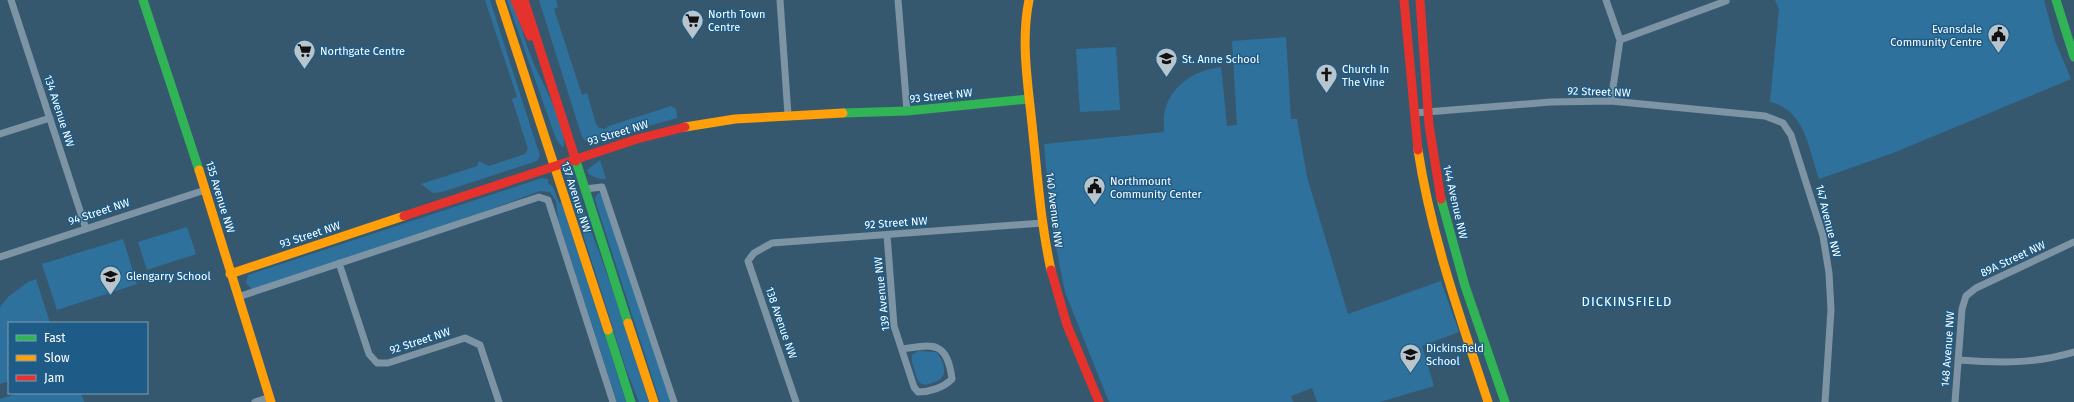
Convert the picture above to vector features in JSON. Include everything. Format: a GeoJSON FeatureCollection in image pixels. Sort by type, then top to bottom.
{"type":"FeatureCollection","features":[{"type":"Feature","properties":{"kind":"street","name":"134 Avenue NW"},"geometry":{"type":"LineString","coordinates":[[11,0],[86,229]]}},
{"type":"Feature","properties":{"kind":"street","name":"135 Avenue NW"},"geometry":{"type":"LineString","coordinates":[[143,0],[205,190],[270,400]]}},
{"type":"Feature","properties":{"kind":"street","name":"137 Avenue NW"},"geometry":{"type":"LineString","coordinates":[[500,0],[553,167],[631,402]]}},
{"type":"Feature","properties":{"kind":"street"},"geometry":{"type":"LineString","coordinates":[[515,0],[551,81]]}},
{"type":"Feature","properties":{"kind":"street","name":"137 Avenue NW"},"geometry":{"type":"LineString","coordinates":[[524,0],[654,402]]}},
{"type":"Feature","properties":{"kind":"street"},"geometry":{"type":"LineString","coordinates":[[780,0],[788,115]]}},
{"type":"Feature","properties":{"kind":"street"},"geometry":{"type":"LineString","coordinates":[[898,0],[907,112]]}},
{"type":"Feature","properties":{"kind":"street"},"geometry":{"type":"LineString","coordinates":[[1024,0],[1025,13]]}},
{"type":"Feature","properties":{"kind":"street"},"geometry":{"type":"LineString","coordinates":[[1025,13],[1029,0]]}},
{"type":"Feature","properties":{"kind":"street"},"geometry":{"type":"LineString","coordinates":[[1404,0],[1414,113],[1423,182],[1432,222],[1488,402]]}},
{"type":"Feature","properties":{"kind":"street","name":"144 Avenue NW"},"geometry":{"type":"LineString","coordinates":[[1420,0],[1427,112],[1434,167],[1452,245],[1505,402]]}},
{"type":"Feature","properties":{"kind":"street"},"geometry":{"type":"LineString","coordinates":[[1606,0],[1620,40],[1611,101]]}},
{"type":"Feature","properties":{"kind":"street"},"geometry":{"type":"LineString","coordinates":[[2056,0],[2074,57]]}},
{"type":"Feature","properties":{"kind":"street"},"geometry":{"type":"LineString","coordinates":[[1620,40],[1725,1]]}},
{"type":"Feature","properties":{"kind":"street","name":"140 Avenue NW"},"geometry":{"type":"LineString","coordinates":[[1025,13],[1029,99],[1042,223],[1052,278],[1069,328],[1098,402]]}},
{"type":"Feature","properties":{"kind":"street","name":"93 Street NW"},"geometry":{"type":"LineString","coordinates":[[230,274],[637,139],[683,127],[735,119],[788,115],[907,112],[1029,99]]}},
{"type":"Feature","properties":{"kind":"street","name":"92 Street NW"},"geometry":{"type":"LineString","coordinates":[[1414,113],[1551,102],[1611,101],[1766,116],[1783,123]]}},
{"type":"Feature","properties":{"kind":"street"},"geometry":{"type":"LineString","coordinates":[[0,134],[50,118]]}},
{"type":"Feature","properties":{"kind":"street","name":"147 Avenue NW"},"geometry":{"type":"LineString","coordinates":[[1783,123],[1792,135],[1817,216],[1826,255],[1831,310],[1825,402]]}},
{"type":"Feature","properties":{"kind":"street","name":"137 Avenue NW"},"geometry":{"type":"LineString","coordinates":[[585,189],[602,187],[674,402]]}},
{"type":"Feature","properties":{"kind":"street","name":"94 Street NW"},"geometry":{"type":"LineString","coordinates":[[0,257],[205,190]]}},
{"type":"Feature","properties":{"kind":"street"},"geometry":{"type":"LineString","coordinates":[[238,297],[539,197],[548,200],[613,402]]}},
{"type":"Feature","properties":{"kind":"street","name":"92 Street NW"},"geometry":{"type":"LineString","coordinates":[[754,253],[772,243],[1042,223]]}},
{"type":"Feature","properties":{"kind":"street","name":"139 Avenue NW"},"geometry":{"type":"LineString","coordinates":[[887,235],[894,326],[914,387],[918,392],[925,392],[946,385],[952,379],[944,354],[938,347],[930,345],[902,349]]}},
{"type":"Feature","properties":{"kind":"street","name":"89A Street NW"},"geometry":{"type":"LineString","coordinates":[[1964,299],[1976,288],[2074,242]]}},
{"type":"Feature","properties":{"kind":"street","name":"138 Avenue NW"},"geometry":{"type":"LineString","coordinates":[[754,253],[748,261],[796,402]]}},
{"type":"Feature","properties":{"kind":"street","name":"92 Street NW"},"geometry":{"type":"LineString","coordinates":[[339,263],[369,354],[377,364],[388,363],[465,338],[480,345],[499,402]]}},
{"type":"Feature","properties":{"kind":"street","name":"148 Avenue NW"},"geometry":{"type":"LineString","coordinates":[[1955,402],[1964,299]]}},
{"type":"Feature","properties":{"kind":"street"},"geometry":{"type":"LineString","coordinates":[[1958,360],[2014,363],[2036,361],[2074,352]]}},
{"type":"Feature","properties":{"kind":"street"},"geometry":{"type":"LineString","coordinates":[[255,402],[270,400]]}},
{"type":"Feature","properties":{"kind":"shaded area"},"geometry":{"type":"Polygon","coordinates":[[[485,0],[490,0],[540,156],[537,161],[442,192],[433,193],[421,184],[477,166],[479,161],[489,166],[525,154],[528,149],[512,99],[517,97],[485,0]]]}},
{"type":"Feature","properties":{"kind":"shaded area"},"geometry":{"type":"Polygon","coordinates":[[[507,0],[513,0],[533,62],[558,118],[564,140],[563,148],[556,139],[507,0]]]}},
{"type":"Feature","properties":{"kind":"shaded area"},"geometry":{"type":"Polygon","coordinates":[[[539,0],[556,0],[558,7],[554,9],[582,95],[587,93],[596,124],[599,128],[605,129],[609,126],[671,106],[676,109],[677,118],[594,141],[586,141],[582,137],[539,0]]]}},
{"type":"Feature","properties":{"kind":"shaded area"},"geometry":{"type":"Polygon","coordinates":[[[1775,0],[2044,0],[2055,41],[2071,79],[1893,153],[1819,179],[1804,132],[1798,122],[1791,113],[1782,106],[1770,102],[1779,9],[1775,0]]]}},
{"type":"Feature","properties":{"kind":"shaded area"},"geometry":{"type":"Polygon","coordinates":[[[1286,37],[1291,119],[1297,119],[1307,177],[1348,314],[1441,281],[1459,332],[1422,346],[1434,386],[1380,402],[1317,402],[1312,388],[1291,396],[1293,402],[1109,402],[1065,292],[1051,222],[1044,144],[1164,132],[1165,110],[1168,101],[1179,86],[1194,75],[1203,71],[1221,67],[1227,126],[1237,125],[1232,41],[1286,37]]]}},
{"type":"Feature","properties":{"kind":"shaded area"},"geometry":{"type":"Polygon","coordinates":[[[1116,47],[1120,110],[1080,112],[1076,49],[1116,47]]]}},
{"type":"Feature","properties":{"kind":"shaded area"},"geometry":{"type":"Polygon","coordinates":[[[600,160],[606,179],[600,179],[593,176],[589,174],[587,170],[600,160]]]}},
{"type":"Feature","properties":{"kind":"shaded area"},"geometry":{"type":"Polygon","coordinates":[[[570,176],[579,195],[606,271],[649,402],[639,402],[626,369],[568,187],[567,177],[570,176]]]}},
{"type":"Feature","properties":{"kind":"shaded area"},"geometry":{"type":"Polygon","coordinates":[[[542,178],[548,179],[548,183],[553,187],[559,203],[562,202],[626,402],[617,402],[558,219],[556,201],[550,192],[540,191],[480,213],[252,289],[246,283],[248,275],[542,178]]]}},
{"type":"Feature","properties":{"kind":"shaded area"},"geometry":{"type":"Polygon","coordinates":[[[599,193],[602,195],[671,402],[660,402],[597,206],[595,199],[599,193]]]}},
{"type":"Feature","properties":{"kind":"shaded area"},"geometry":{"type":"Polygon","coordinates":[[[187,227],[196,254],[147,270],[138,242],[187,227]]]}},
{"type":"Feature","properties":{"kind":"shaded area"},"geometry":{"type":"Polygon","coordinates":[[[123,239],[137,284],[57,310],[42,264],[123,239]]]}},
{"type":"Feature","properties":{"kind":"shaded area"},"geometry":{"type":"Polygon","coordinates":[[[36,279],[50,322],[8,322],[8,381],[0,384],[0,307],[8,297],[28,282],[36,279]]]}},
{"type":"Feature","properties":{"kind":"shaded area"},"geometry":{"type":"Polygon","coordinates":[[[918,351],[936,352],[942,360],[944,373],[939,380],[927,385],[919,382],[912,363],[912,355],[918,351]]]}},
{"type":"Feature","properties":{"kind":"shaded area"},"geometry":{"type":"Polygon","coordinates":[[[16,394],[81,394],[84,402],[0,402],[0,399],[16,394]]]}},
{"type":"Feature","properties":{"kind":"traffic: fast"},"geometry":{"type":"LineString","coordinates":[[143,0],[199,170]]}},
{"type":"Feature","properties":{"kind":"traffic: fast"},"geometry":{"type":"LineString","coordinates":[[2056,0],[2074,57]]}},
{"type":"Feature","properties":{"kind":"traffic: fast"},"geometry":{"type":"LineString","coordinates":[[843,113],[907,111],[1029,99]]}},
{"type":"Feature","properties":{"kind":"traffic: fast"},"geometry":{"type":"LineString","coordinates":[[576,161],[628,323]]}},
{"type":"Feature","properties":{"kind":"traffic: fast"},"geometry":{"type":"LineString","coordinates":[[1441,199],[1465,286],[1505,402]]}},
{"type":"Feature","properties":{"kind":"traffic: fast"},"geometry":{"type":"LineString","coordinates":[[608,330],[631,402]]}},
{"type":"Feature","properties":{"kind":"traffic: slow"},"geometry":{"type":"LineString","coordinates":[[500,0],[608,330]]}},
{"type":"Feature","properties":{"kind":"traffic: slow"},"geometry":{"type":"LineString","coordinates":[[1029,0],[1025,33],[1026,67],[1040,202],[1051,270]]}},
{"type":"Feature","properties":{"kind":"traffic: slow"},"geometry":{"type":"LineString","coordinates":[[685,127],[735,119],[843,113]]}},
{"type":"Feature","properties":{"kind":"traffic: slow"},"geometry":{"type":"LineString","coordinates":[[1418,150],[1439,246],[1457,308],[1488,402]]}},
{"type":"Feature","properties":{"kind":"traffic: slow"},"geometry":{"type":"LineString","coordinates":[[199,170],[271,402]]}},
{"type":"Feature","properties":{"kind":"traffic: slow"},"geometry":{"type":"LineString","coordinates":[[230,274],[404,216]]}},
{"type":"Feature","properties":{"kind":"traffic: slow"},"geometry":{"type":"LineString","coordinates":[[628,323],[654,402]]}},
{"type":"Feature","properties":{"kind":"traffic: jam"},"geometry":{"type":"LineString","coordinates":[[515,0],[530,36]]}},
{"type":"Feature","properties":{"kind":"traffic: jam"},"geometry":{"type":"LineString","coordinates":[[524,0],[576,161]]}},
{"type":"Feature","properties":{"kind":"traffic: jam"},"geometry":{"type":"LineString","coordinates":[[1404,0],[1418,150]]}},
{"type":"Feature","properties":{"kind":"traffic: jam"},"geometry":{"type":"LineString","coordinates":[[1420,0],[1429,125],[1441,199]]}},
{"type":"Feature","properties":{"kind":"traffic: jam"},"geometry":{"type":"LineString","coordinates":[[404,216],[637,139],[685,127]]}},
{"type":"Feature","properties":{"kind":"traffic: jam"},"geometry":{"type":"LineString","coordinates":[[1051,270],[1067,325],[1099,402]]}},
{"type":"Feature","properties":{"kind":"place","name":"North Town Centre"},"geometry":{"type":"Point","coordinates":[693,40]}},
{"type":"Feature","properties":{"kind":"place","name":"Evansdale Community Centre"},"geometry":{"type":"Point","coordinates":[1998,54]}},
{"type":"Feature","properties":{"kind":"place","name":"Northgate Centre"},"geometry":{"type":"Point","coordinates":[305,70]}},
{"type":"Feature","properties":{"kind":"place","name":"St. Anne School"},"geometry":{"type":"Point","coordinates":[1166,78]}},
{"type":"Feature","properties":{"kind":"place","name":"Church In The Vine"},"geometry":{"type":"Point","coordinates":[1327,94]}},
{"type":"Feature","properties":{"kind":"place","name":"Northmount Community Center"},"geometry":{"type":"Point","coordinates":[1094,206]}},
{"type":"Feature","properties":{"kind":"place","name":"Glengarry School"},"geometry":{"type":"Point","coordinates":[111,296]}},
{"type":"Feature","properties":{"kind":"place","name":"Dickinsfield School"},"geometry":{"type":"Point","coordinates":[1410,374]}},
{"type":"Feature","properties":{"kind":"district","name":"DICKINSFIELD"},"geometry":{"type":"Point","coordinates":[1627,301]}}]}
